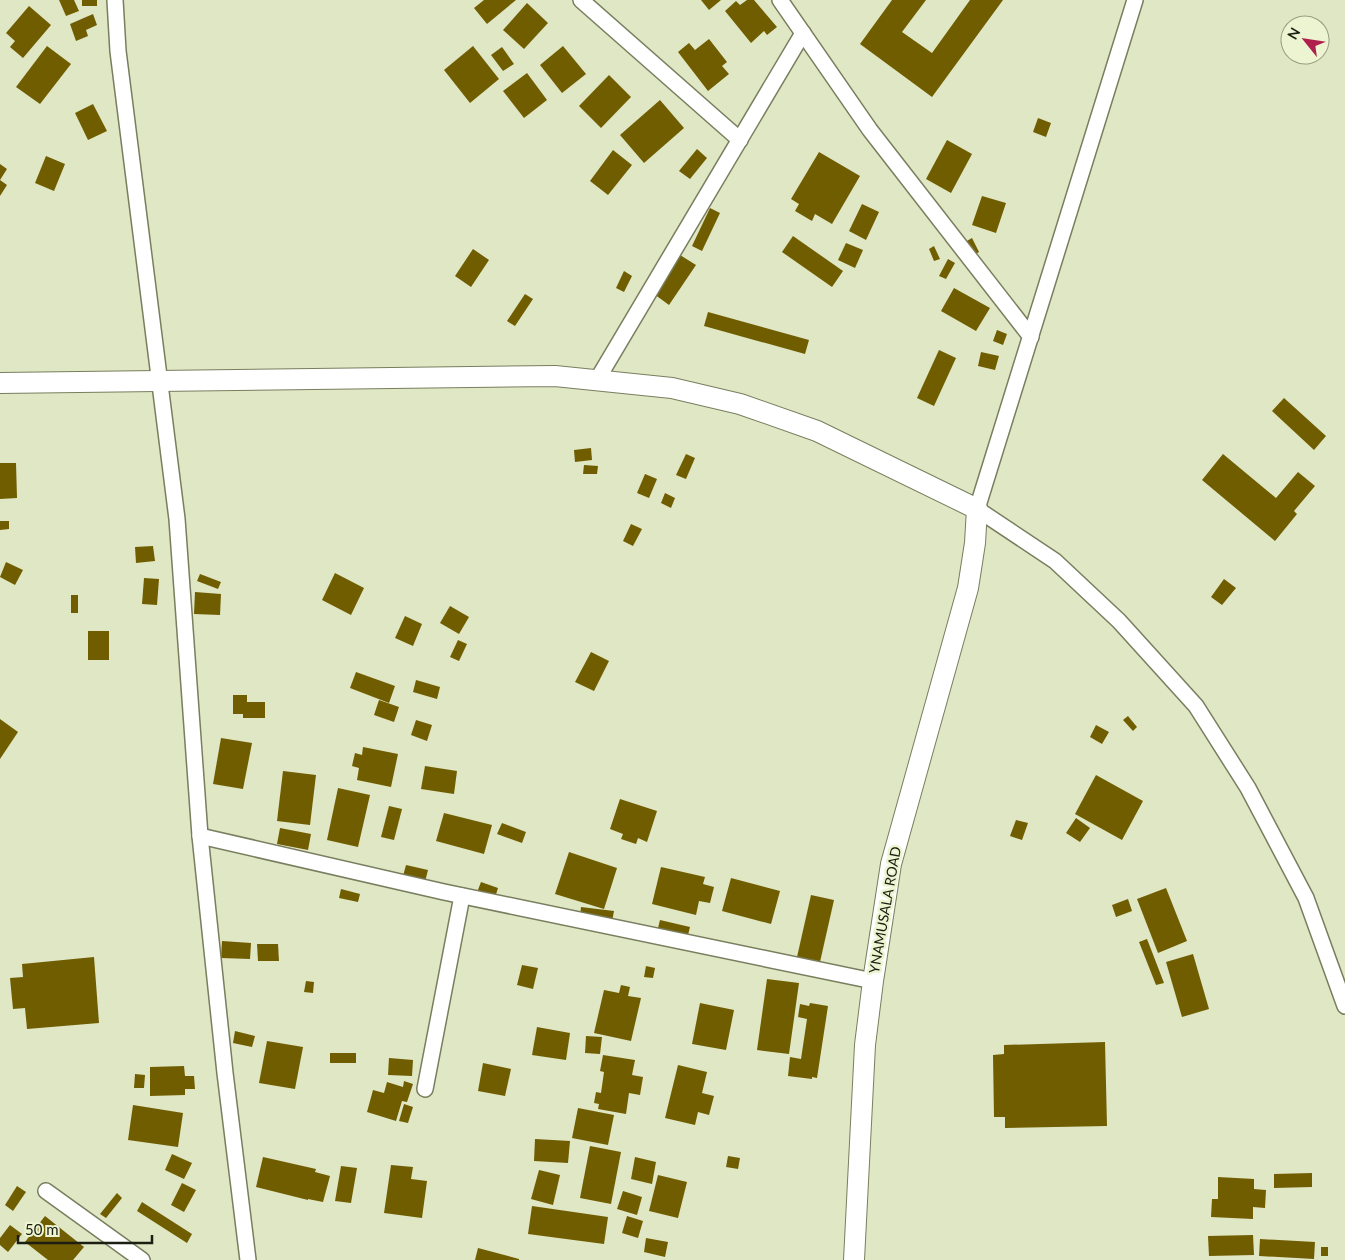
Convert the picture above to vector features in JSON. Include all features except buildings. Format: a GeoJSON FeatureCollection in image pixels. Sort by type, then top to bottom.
{"type":"FeatureCollection","features":[{"type":"Feature","properties":{"kind":"main road"},"geometry":{"type":"LineString","coordinates":[[0,383],[555,376],[672,388],[740,404],[817,431],[978,509]]}},
{"type":"Feature","properties":{"kind":"main road","name":"YNAMUSALA ROAD"},"geometry":{"type":"LineString","coordinates":[[854,1260],[865,1045],[891,864],[968,588],[978,509]]}},
{"type":"Feature","properties":{"kind":"street"},"geometry":{"type":"LineString","coordinates":[[115,0],[118,51],[176,519],[200,836],[225,1072],[248,1260]]}},
{"type":"Feature","properties":{"kind":"street"},"geometry":{"type":"LineString","coordinates":[[581,0],[740,140]]}},
{"type":"Feature","properties":{"kind":"street"},"geometry":{"type":"LineString","coordinates":[[780,0],[870,130],[1031,336]]}},
{"type":"Feature","properties":{"kind":"street"},"geometry":{"type":"LineString","coordinates":[[1135,0],[978,509],[1055,561],[1119,622],[1196,706],[1248,788],[1306,898],[1345,1006]]}},
{"type":"Feature","properties":{"kind":"street"},"geometry":{"type":"LineString","coordinates":[[597,380],[803,33]]}},
{"type":"Feature","properties":{"kind":"street"},"geometry":{"type":"LineString","coordinates":[[200,836],[462,896],[873,981]]}},
{"type":"Feature","properties":{"kind":"street"},"geometry":{"type":"LineString","coordinates":[[424,1090],[462,896]]}},
{"type":"Feature","properties":{"kind":"street"},"geometry":{"type":"LineString","coordinates":[[46,1191],[142,1260]]}}]}
